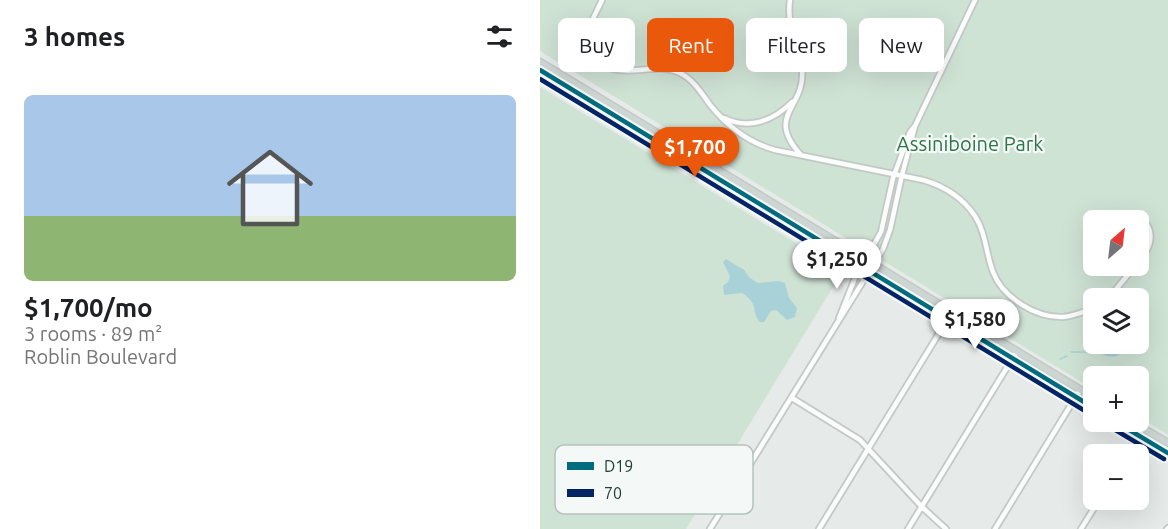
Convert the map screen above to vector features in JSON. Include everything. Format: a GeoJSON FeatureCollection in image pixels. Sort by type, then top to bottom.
{"type":"FeatureCollection","features":[{"type":"Feature","properties":{"kind":"main road"},"geometry":{"type":"LineString","coordinates":[[540,62],[1083,392]]}},
{"type":"Feature","properties":{"kind":"main road"},"geometry":{"type":"LineString","coordinates":[[540,70],[1083,401]]}},
{"type":"Feature","properties":{"kind":"main road"},"geometry":{"type":"LineString","coordinates":[[1134,432],[1168,453]]}},
{"type":"Feature","properties":{"kind":"main road"},"geometry":{"type":"LineString","coordinates":[[1149,432],[1168,443]]}},
{"type":"Feature","properties":{"kind":"street"},"geometry":{"type":"LineString","coordinates":[[602,0],[587,38],[587,47],[592,55],[601,62],[622,71],[663,69],[682,74],[692,82],[730,126],[757,144],[801,156],[902,175],[937,185],[963,201],[981,227],[995,278],[1015,300],[1035,311],[1056,317],[1083,312]]}},
{"type":"Feature","properties":{"kind":"street"},"geometry":{"type":"LineString","coordinates":[[788,0],[788,17],[802,68],[800,88],[788,115],[785,131],[788,140],[801,156]]}},
{"type":"Feature","properties":{"kind":"street"},"geometry":{"type":"LineString","coordinates":[[753,460],[884,249],[915,126],[975,0]]}},
{"type":"Feature","properties":{"kind":"street"},"geometry":{"type":"LineString","coordinates":[[721,117],[738,124],[760,122],[781,112],[795,100]]}},
{"type":"Feature","properties":{"kind":"street"},"geometry":{"type":"LineString","coordinates":[[836,326],[850,288],[881,232],[895,174],[910,132],[915,126]]}},
{"type":"Feature","properties":{"kind":"street"},"geometry":{"type":"LineString","coordinates":[[1149,229],[1149,244]]}},
{"type":"Feature","properties":{"kind":"street"},"geometry":{"type":"LineString","coordinates":[[1117,288],[1127,276]]}},
{"type":"Feature","properties":{"kind":"street"},"geometry":{"type":"LineString","coordinates":[[819,529],[952,312]]}},
{"type":"Feature","properties":{"kind":"street"},"geometry":{"type":"LineString","coordinates":[[908,529],[1017,351]]}},
{"type":"Feature","properties":{"kind":"street"},"geometry":{"type":"LineString","coordinates":[[995,529],[1080,390]]}},
{"type":"Feature","properties":{"kind":"street"},"geometry":{"type":"LineString","coordinates":[[792,398],[860,440],[922,507],[946,529]]}},
{"type":"Feature","properties":{"kind":"street"},"geometry":{"type":"LineString","coordinates":[[1133,444],[1141,432]]}},
{"type":"Feature","properties":{"kind":"street"},"geometry":{"type":"LineString","coordinates":[[1081,529],[1093,510]]}},
{"type":"Feature","properties":{"kind":"street"},"geometry":{"type":"LineString","coordinates":[[710,529],[719,514]]}},
{"type":"Feature","properties":{"kind":"green space","name":"Assiniboine Park"},"geometry":{"type":"Polygon","coordinates":[[[540,0],[1168,0],[1168,435],[1149,423],[1149,366],[1083,366],[1083,383],[574,72],[635,72],[635,18],[558,18],[558,62],[540,51],[540,0]]]}},
{"type":"Feature","properties":{"kind":"green space"},"geometry":{"type":"Polygon","coordinates":[[[540,87],[834,266],[836,282],[737,445],[555,445],[555,514],[695,514],[686,529],[540,529],[540,87]]]}},
{"type":"Feature","properties":{"kind":"water"},"geometry":{"type":"Polygon","coordinates":[[[726,259],[744,270],[758,283],[779,281],[785,283],[789,298],[797,308],[795,317],[787,320],[776,310],[771,311],[764,322],[760,322],[751,301],[742,293],[724,295],[723,286],[728,282],[730,276],[723,262],[726,259]]]}},
{"type":"Feature","properties":{"kind":"water"},"geometry":{"type":"Polygon","coordinates":[[[1102,354],[1120,354],[1113,357],[1102,354]]]}},
{"type":"Feature","properties":{"kind":"waterway"},"geometry":{"type":"LineString","coordinates":[[1071,352],[1083,352]]}},
{"type":"Feature","properties":{"kind":"waterway"},"geometry":{"type":"LineString","coordinates":[[1060,359],[1067,356]]}},
{"type":"Feature","properties":{"kind":"transit line","name":"D19"},"geometry":{"type":"LineString","coordinates":[[540,70],[1083,401]]}},
{"type":"Feature","properties":{"kind":"transit line","name":"70"},"geometry":{"type":"LineString","coordinates":[[540,79],[1083,410]]}},
{"type":"Feature","properties":{"kind":"transit line","name":"70"},"geometry":{"type":"LineString","coordinates":[[1119,432],[1164,459]]}},
{"type":"Feature","properties":{"kind":"transit line","name":"D19"},"geometry":{"type":"LineString","coordinates":[[1133,432],[1168,453]]}}]}
